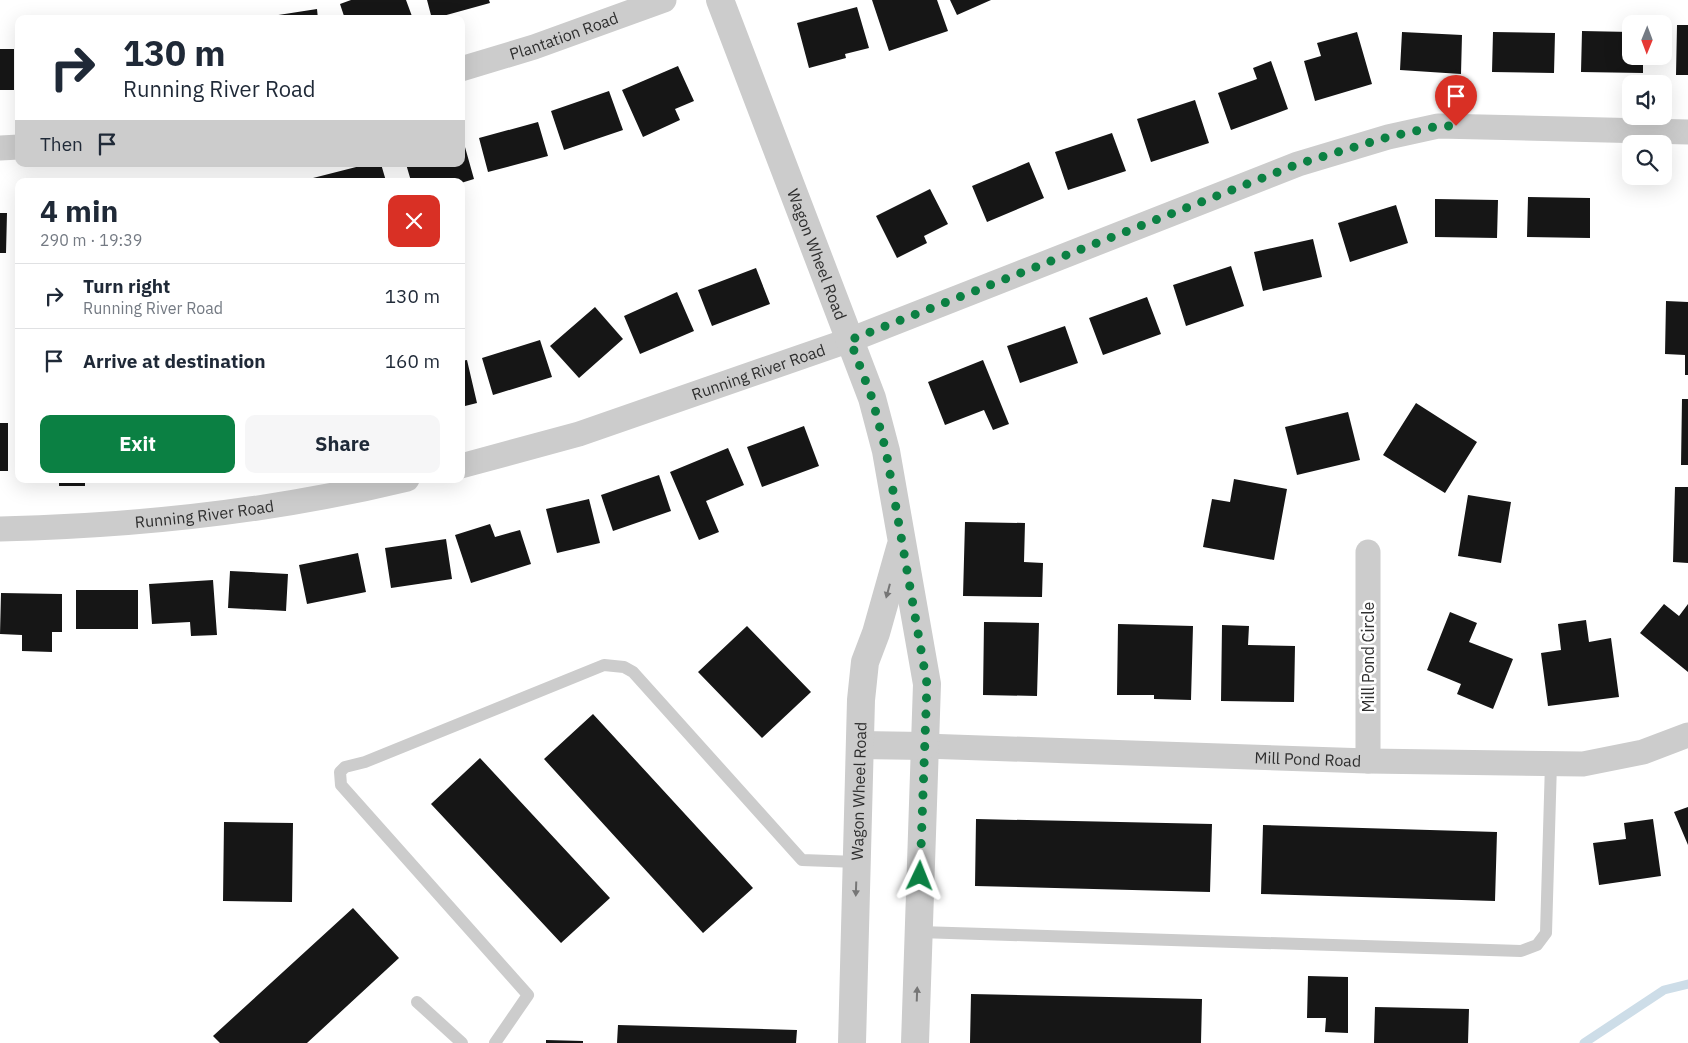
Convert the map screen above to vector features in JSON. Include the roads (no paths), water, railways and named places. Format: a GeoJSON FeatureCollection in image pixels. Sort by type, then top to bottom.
{"type":"FeatureCollection","features":[{"type":"Feature","properties":{"kind":"street","name":"Plantation Road"},"geometry":{"type":"LineString","coordinates":[[465,68],[534,47],[664,0]]}},
{"type":"Feature","properties":{"kind":"street","name":"Wagon Wheel Road"},"geometry":{"type":"LineString","coordinates":[[720,0],[872,398],[886,451],[901,544],[923,652],[927,684],[915,1043]]}},
{"type":"Feature","properties":{"kind":"street","name":"Running River Road"},"geometry":{"type":"LineString","coordinates":[[465,465],[579,434],[850,340],[1298,164],[1388,137],[1438,126],[1688,132]]}},
{"type":"Feature","properties":{"kind":"street"},"geometry":{"type":"LineString","coordinates":[[0,148],[15,147]]}},
{"type":"Feature","properties":{"kind":"street","name":"Running River Road"},"geometry":{"type":"LineString","coordinates":[[0,529],[64,528],[262,507],[386,483]]}},
{"type":"Feature","properties":{"kind":"street","name":"Wagon Wheel Road"},"geometry":{"type":"LineString","coordinates":[[852,1043],[860,745],[865,662],[876,633],[901,544]]}},
{"type":"Feature","properties":{"kind":"street","name":"Mill Pond Circle"},"geometry":{"type":"LineString","coordinates":[[1368,552],[1368,761]]}},
{"type":"Feature","properties":{"kind":"street","name":"Mill Pond Road"},"geometry":{"type":"LineString","coordinates":[[924,746],[1368,761],[1583,764],[1643,752],[1688,735]]}},
{"type":"Feature","properties":{"kind":"street"},"geometry":{"type":"LineString","coordinates":[[860,745],[924,746]]}},
{"type":"Feature","properties":{"kind":"lane"},"geometry":{"type":"LineString","coordinates":[[495,1043],[528,995],[341,785],[340,772],[345,767],[365,762],[604,665],[624,667],[633,672],[802,860],[857,862]]}},
{"type":"Feature","properties":{"kind":"lane"},"geometry":{"type":"LineString","coordinates":[[918,932],[1520,952],[1537,945],[1546,933],[1551,763]]}},
{"type":"Feature","properties":{"kind":"lane"},"geometry":{"type":"LineString","coordinates":[[417,1002],[462,1043]]}},
{"type":"Feature","properties":{"kind":"waterway"},"geometry":{"type":"LineString","coordinates":[[1584,1043],[1664,990],[1688,984]]}}]}
